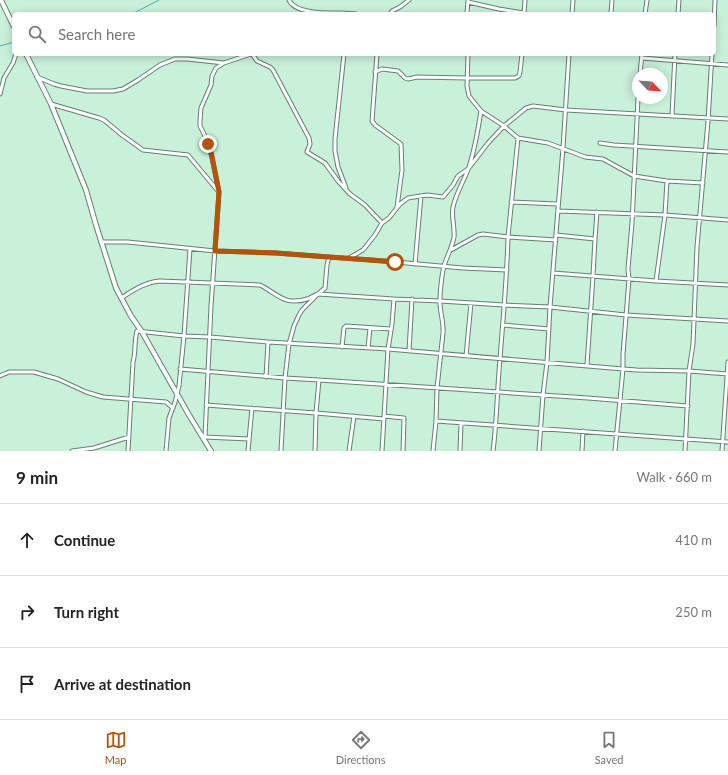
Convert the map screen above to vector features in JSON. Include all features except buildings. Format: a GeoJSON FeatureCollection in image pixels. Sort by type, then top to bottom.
{"type":"FeatureCollection","features":[{"type":"Feature","properties":{"kind":"street"},"geometry":{"type":"LineString","coordinates":[[1,0],[12,23]]}},
{"type":"Feature","properties":{"kind":"street"},"geometry":{"type":"LineString","coordinates":[[289,0],[294,6],[312,12]]}},
{"type":"Feature","properties":{"kind":"street"},"geometry":{"type":"LineString","coordinates":[[392,12],[409,0]]}},
{"type":"Feature","properties":{"kind":"street"},"geometry":{"type":"LineString","coordinates":[[524,12],[525,0]]}},
{"type":"Feature","properties":{"kind":"street"},"geometry":{"type":"LineString","coordinates":[[572,0],[572,12]]}},
{"type":"Feature","properties":{"kind":"street"},"geometry":{"type":"LineString","coordinates":[[611,12],[612,0]]}},
{"type":"Feature","properties":{"kind":"street"},"geometry":{"type":"LineString","coordinates":[[645,12],[646,0]]}},
{"type":"Feature","properties":{"kind":"street"},"geometry":{"type":"LineString","coordinates":[[678,12],[679,0]]}},
{"type":"Feature","properties":{"kind":"street"},"geometry":{"type":"LineString","coordinates":[[715,12],[716,0]]}},
{"type":"Feature","properties":{"kind":"street"},"geometry":{"type":"LineString","coordinates":[[467,12],[468,1],[518,12]]}},
{"type":"Feature","properties":{"kind":"street"},"geometry":{"type":"LineString","coordinates":[[0,94],[4,78],[15,56]]}},
{"type":"Feature","properties":{"kind":"street"},"geometry":{"type":"LineString","coordinates":[[27,56],[51,104],[86,190],[113,280],[121,298],[142,332],[188,415],[204,437],[211,451]]}},
{"type":"Feature","properties":{"kind":"street"},"geometry":{"type":"LineString","coordinates":[[204,437],[219,192],[210,150],[200,126],[201,108],[211,85],[212,76],[216,68],[224,63],[245,56]]}},
{"type":"Feature","properties":{"kind":"street"},"geometry":{"type":"LineString","coordinates":[[253,56],[258,61],[273,70],[309,138],[310,144],[307,152],[325,163],[338,181],[354,197],[365,205],[382,223]]}},
{"type":"Feature","properties":{"kind":"street"},"geometry":{"type":"LineString","coordinates":[[344,56],[335,151],[338,167],[347,190]]}},
{"type":"Feature","properties":{"kind":"street"},"geometry":{"type":"LineString","coordinates":[[376,56],[372,121],[375,125],[400,143],[402,147],[402,170],[397,209]]}},
{"type":"Feature","properties":{"kind":"street"},"geometry":{"type":"LineString","coordinates":[[468,56],[467,86],[469,96],[481,111],[504,126],[518,138],[548,143],[585,157],[603,159],[634,176],[667,181],[702,183]]}},
{"type":"Feature","properties":{"kind":"street"},"geometry":{"type":"LineString","coordinates":[[375,72],[382,69],[398,71],[408,79],[416,77],[515,78],[519,76],[522,56]]}},
{"type":"Feature","properties":{"kind":"street"},"geometry":{"type":"LineString","coordinates":[[539,451],[547,362],[569,56]]}},
{"type":"Feature","properties":{"kind":"street"},"geometry":{"type":"LineString","coordinates":[[641,68],[642,56],[674,61],[728,65]]}},
{"type":"Feature","properties":{"kind":"street"},"geometry":{"type":"LineString","coordinates":[[672,115],[675,56]]}},
{"type":"Feature","properties":{"kind":"street"},"geometry":{"type":"LineString","coordinates":[[685,451],[689,371],[693,344],[699,218],[712,56]]}},
{"type":"Feature","properties":{"kind":"street"},"geometry":{"type":"LineString","coordinates":[[37,77],[61,86],[88,91],[113,91],[123,89],[160,65],[175,59],[224,63]]}},
{"type":"Feature","properties":{"kind":"street"},"geometry":{"type":"LineString","coordinates":[[51,104],[104,120],[143,150],[188,155],[219,192]]}},
{"type":"Feature","properties":{"kind":"street"},"geometry":{"type":"LineString","coordinates":[[615,451],[623,368],[629,279],[628,269],[638,104]]}},
{"type":"Feature","properties":{"kind":"street"},"geometry":{"type":"LineString","coordinates":[[349,258],[363,250],[382,223],[389,218],[408,198],[426,195],[442,196],[453,185],[458,176],[468,169],[488,143],[504,126],[526,108],[533,106],[566,110],[728,119]]}},
{"type":"Feature","properties":{"kind":"street"},"geometry":{"type":"LineString","coordinates":[[433,451],[443,326],[440,301],[444,267],[451,250],[454,232],[452,214],[453,206],[460,185],[468,169],[476,141],[481,111]]}},
{"type":"Feature","properties":{"kind":"street"},"geometry":{"type":"LineString","coordinates":[[493,451],[507,270],[508,237],[518,138]]}},
{"type":"Feature","properties":{"kind":"street"},"geometry":{"type":"LineString","coordinates":[[600,143],[728,152]]}},
{"type":"Feature","properties":{"kind":"street"},"geometry":{"type":"LineString","coordinates":[[656,281],[665,215],[667,181]]}},
{"type":"Feature","properties":{"kind":"street"},"geometry":{"type":"LineString","coordinates":[[414,264],[421,196]]}},
{"type":"Feature","properties":{"kind":"street"},"geometry":{"type":"LineString","coordinates":[[511,202],[558,204]]}},
{"type":"Feature","properties":{"kind":"street"},"geometry":{"type":"LineString","coordinates":[[558,211],[665,215],[728,220]]}},
{"type":"Feature","properties":{"kind":"street"},"geometry":{"type":"LineString","coordinates":[[587,365],[597,212]]}},
{"type":"Feature","properties":{"kind":"street"},"geometry":{"type":"LineString","coordinates":[[451,250],[478,235],[483,234],[556,240]]}},
{"type":"Feature","properties":{"kind":"street"},"geometry":{"type":"LineString","coordinates":[[556,235],[595,239]]}},
{"type":"Feature","properties":{"kind":"street"},"geometry":{"type":"LineString","coordinates":[[101,242],[128,242],[215,251],[276,253],[444,267],[507,270]]}},
{"type":"Feature","properties":{"kind":"street"},"geometry":{"type":"LineString","coordinates":[[166,451],[169,418],[180,386],[180,369],[184,336],[190,249]]}},
{"type":"Feature","properties":{"kind":"street"},"geometry":{"type":"LineString","coordinates":[[281,451],[285,378],[289,344],[294,326],[302,310],[325,288],[329,257]]}},
{"type":"Feature","properties":{"kind":"street"},"geometry":{"type":"LineString","coordinates":[[553,273],[695,284],[728,285]]}},
{"type":"Feature","properties":{"kind":"street"},"geometry":{"type":"LineString","coordinates":[[121,298],[144,284],[160,280],[260,285],[281,299],[289,302],[301,301],[318,294],[550,307],[626,315],[728,321]]}},
{"type":"Feature","properties":{"kind":"street"},"geometry":{"type":"LineString","coordinates":[[382,451],[388,349],[394,299]]}},
{"type":"Feature","properties":{"kind":"street"},"geometry":{"type":"LineString","coordinates":[[409,351],[412,299]]}},
{"type":"Feature","properties":{"kind":"street"},"geometry":{"type":"LineString","coordinates":[[466,356],[471,303]]}},
{"type":"Feature","properties":{"kind":"street"},"geometry":{"type":"LineString","coordinates":[[503,325],[549,329]]}},
{"type":"Feature","properties":{"kind":"street"},"geometry":{"type":"LineString","coordinates":[[342,347],[344,328],[346,326],[391,330]]}},
{"type":"Feature","properties":{"kind":"street"},"geometry":{"type":"LineString","coordinates":[[368,348],[370,328]]}},
{"type":"Feature","properties":{"kind":"street"},"geometry":{"type":"LineString","coordinates":[[128,451],[135,337],[137,331],[289,344],[388,349],[637,370],[689,371],[728,374]]}},
{"type":"Feature","properties":{"kind":"street"},"geometry":{"type":"LineString","coordinates":[[266,377],[268,342]]}},
{"type":"Feature","properties":{"kind":"street"},"geometry":{"type":"LineString","coordinates":[[722,451],[728,362]]}},
{"type":"Feature","properties":{"kind":"street"},"geometry":{"type":"LineString","coordinates":[[180,369],[266,377],[619,400],[688,406]]}},
{"type":"Feature","properties":{"kind":"street"},"geometry":{"type":"LineString","coordinates":[[0,376],[8,372],[34,372],[58,379],[86,392],[103,397],[166,402],[173,408]]}},
{"type":"Feature","properties":{"kind":"street"},"geometry":{"type":"LineString","coordinates":[[315,451],[319,380]]}},
{"type":"Feature","properties":{"kind":"street"},"geometry":{"type":"LineString","coordinates":[[206,405],[354,416],[404,418],[403,451]]}},
{"type":"Feature","properties":{"kind":"street"},"geometry":{"type":"LineString","coordinates":[[248,451],[252,408]]}},
{"type":"Feature","properties":{"kind":"street"},"geometry":{"type":"LineString","coordinates":[[350,451],[354,416]]}},
{"type":"Feature","properties":{"kind":"street"},"geometry":{"type":"LineString","coordinates":[[436,421],[728,442]]}},
{"type":"Feature","properties":{"kind":"street"},"geometry":{"type":"LineString","coordinates":[[460,451],[462,423]]}},
{"type":"Feature","properties":{"kind":"street"},"geometry":{"type":"LineString","coordinates":[[582,451],[583,431]]}},
{"type":"Feature","properties":{"kind":"street"},"geometry":{"type":"LineString","coordinates":[[72,451],[94,448],[129,437]]}},
{"type":"Feature","properties":{"kind":"street"},"geometry":{"type":"LineString","coordinates":[[204,437],[249,439]]}},
{"type":"Feature","properties":{"kind":"waterway"},"geometry":{"type":"LineString","coordinates":[[136,12],[159,0]]}},
{"type":"Feature","properties":{"kind":"waterway"},"geometry":{"type":"LineString","coordinates":[[0,46],[12,43]]}},
{"type":"Feature","properties":{"kind":"route"},"geometry":{"type":"LineString","coordinates":[[208,144],[212,156],[219,192],[215,251],[276,253],[395,262]]}}]}
